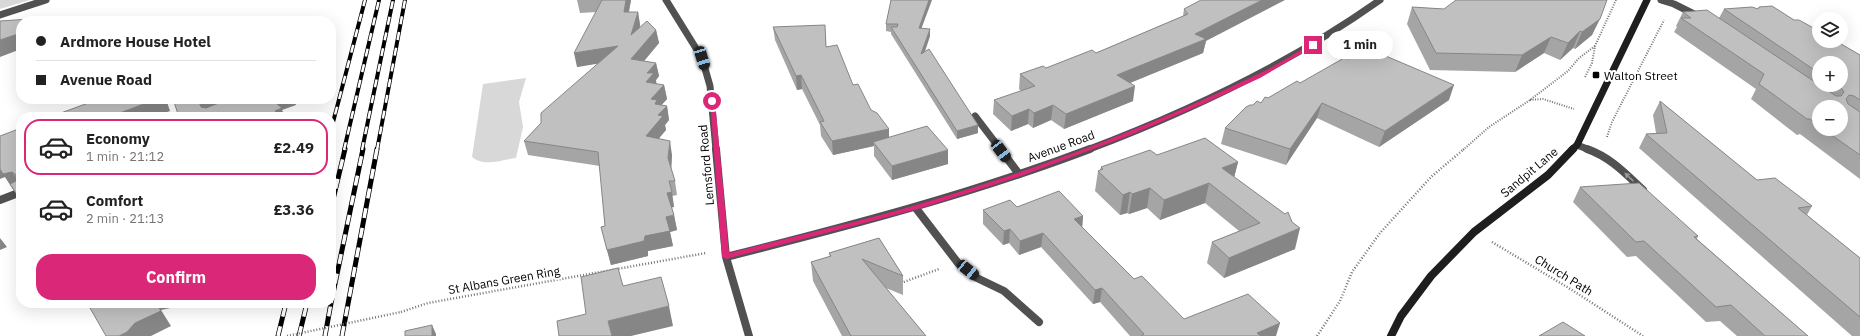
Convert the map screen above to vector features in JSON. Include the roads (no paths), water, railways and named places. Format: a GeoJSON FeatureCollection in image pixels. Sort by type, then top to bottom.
{"type":"FeatureCollection","features":[{"type":"Feature","properties":{"kind":"street"},"geometry":{"type":"LineString","coordinates":[[0,15],[46,0]]}},
{"type":"Feature","properties":{"kind":"street","name":"Lemsford Road"},"geometry":{"type":"LineString","coordinates":[[666,0],[702,58],[710,86],[726,257],[749,336]]}},
{"type":"Feature","properties":{"kind":"street","name":"Avenue Road"},"geometry":{"type":"LineString","coordinates":[[726,257],[916,207],[1019,174],[1126,135],[1258,77],[1323,39],[1380,0]]}},
{"type":"Feature","properties":{"kind":"street","name":"Sandpit Lane"},"geometry":{"type":"LineString","coordinates":[[1391,336],[1401,316],[1431,276],[1474,232],[1548,175],[1577,145],[1647,0]]}},
{"type":"Feature","properties":{"kind":"street"},"geometry":{"type":"LineString","coordinates":[[1661,0],[1674,4],[1700,18]]}},
{"type":"Feature","properties":{"kind":"street"},"geometry":{"type":"LineString","coordinates":[[975,116],[1019,174]]}},
{"type":"Feature","properties":{"kind":"street"},"geometry":{"type":"LineString","coordinates":[[1577,145],[1601,154],[1613,162],[1648,195]]}},
{"type":"Feature","properties":{"kind":"street"},"geometry":{"type":"LineString","coordinates":[[0,200],[16,194]]}},
{"type":"Feature","properties":{"kind":"street"},"geometry":{"type":"LineString","coordinates":[[916,207],[958,263],[977,278],[1004,291],[1039,322]]}},
{"type":"Feature","properties":{"kind":"railway"},"geometry":{"type":"LineString","coordinates":[[336,112],[365,0]]}},
{"type":"Feature","properties":{"kind":"railway"},"geometry":{"type":"LineString","coordinates":[[344,150],[379,0]]}},
{"type":"Feature","properties":{"kind":"railway"},"geometry":{"type":"LineString","coordinates":[[362,150],[393,0]]}},
{"type":"Feature","properties":{"kind":"railway"},"geometry":{"type":"LineString","coordinates":[[377,150],[405,0]]}},
{"type":"Feature","properties":{"kind":"railway"},"geometry":{"type":"LineString","coordinates":[[336,187],[345,149]]}},
{"type":"Feature","properties":{"kind":"railway"},"geometry":{"type":"LineString","coordinates":[[336,279],[363,149]]}},
{"type":"Feature","properties":{"kind":"railway"},"geometry":{"type":"LineString","coordinates":[[342,336],[377,149]]}},
{"type":"Feature","properties":{"kind":"railway"},"geometry":{"type":"LineString","coordinates":[[278,336],[285,308]]}},
{"type":"Feature","properties":{"kind":"railway"},"geometry":{"type":"LineString","coordinates":[[299,336],[306,308]]}},
{"type":"Feature","properties":{"kind":"railway"},"geometry":{"type":"LineString","coordinates":[[325,336],[330,308]]}},
{"type":"Feature","properties":{"kind":"place","name":"Walton Street"},"geometry":{"type":"Point","coordinates":[1596,75]}}]}
